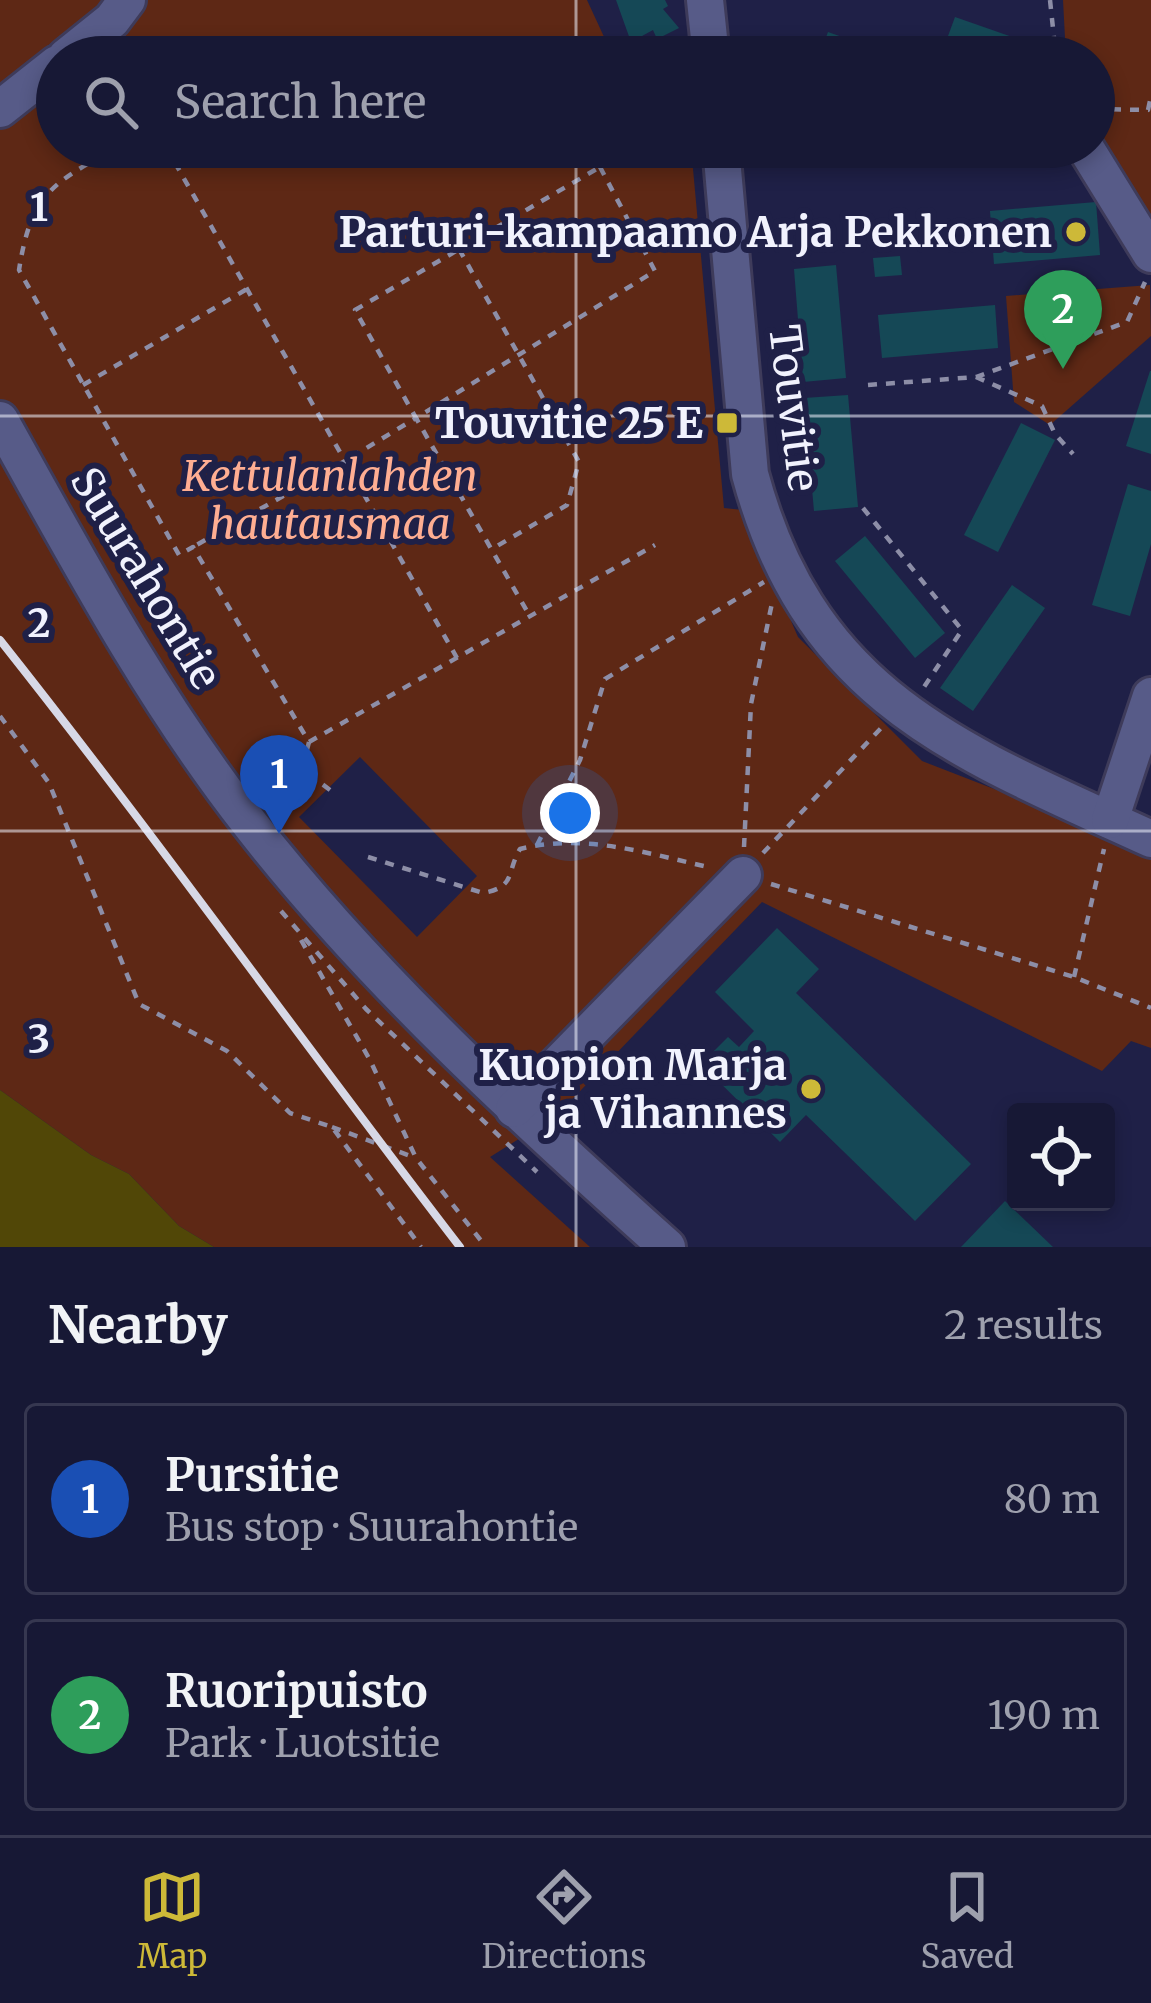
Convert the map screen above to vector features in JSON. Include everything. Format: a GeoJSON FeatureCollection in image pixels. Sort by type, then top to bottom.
{"type":"FeatureCollection","features":[{"type":"Feature","properties":{"kind":"street"},"geometry":{"type":"LineString","coordinates":[[92,36],[127,0]]}},
{"type":"Feature","properties":{"kind":"street"},"geometry":{"type":"LineString","coordinates":[[704,0],[708,36]]}},
{"type":"Feature","properties":{"kind":"street"},"geometry":{"type":"LineString","coordinates":[[0,109],[36,81]]}},
{"type":"Feature","properties":{"kind":"street","name":"Touvitie"},"geometry":{"type":"LineString","coordinates":[[723,168],[750,475],[784,569],[841,658],[969,753],[1151,839]]}},
{"type":"Feature","properties":{"kind":"street"},"geometry":{"type":"LineString","coordinates":[[1098,168],[1151,254]]}},
{"type":"Feature","properties":{"kind":"street","name":"Suurahontie"},"geometry":{"type":"LineString","coordinates":[[0,420],[121,636],[247,821],[322,913],[514,1109],[667,1247]]}},
{"type":"Feature","properties":{"kind":"street"},"geometry":{"type":"LineString","coordinates":[[1110,820],[1151,696]]}},
{"type":"Feature","properties":{"kind":"street"},"geometry":{"type":"LineString","coordinates":[[514,1109],[742,875]]}},
{"type":"Feature","properties":{"kind":"path"},"geometry":{"type":"LineString","coordinates":[[1050,0],[1054,36]]}},
{"type":"Feature","properties":{"kind":"path"},"geometry":{"type":"LineString","coordinates":[[1115,109],[1148,110],[1151,97]]}},
{"type":"Feature","properties":{"kind":"path"},"geometry":{"type":"LineString","coordinates":[[80,168],[61,178],[26,222],[19,270],[178,555],[345,461],[656,272],[601,168]]}},
{"type":"Feature","properties":{"kind":"path"},"geometry":{"type":"LineString","coordinates":[[178,168],[457,658]]}},
{"type":"Feature","properties":{"kind":"path"},"geometry":{"type":"LineString","coordinates":[[529,615],[355,310],[598,168]]}},
{"type":"Feature","properties":{"kind":"path"},"geometry":{"type":"LineString","coordinates":[[459,249],[579,462],[567,505],[493,549]]}},
{"type":"Feature","properties":{"kind":"path"},"geometry":{"type":"LineString","coordinates":[[868,385],[976,377],[1127,322],[1151,269]]}},
{"type":"Feature","properties":{"kind":"path"},"geometry":{"type":"LineString","coordinates":[[83,385],[247,289]]}},
{"type":"Feature","properties":{"kind":"path"},"geometry":{"type":"LineString","coordinates":[[976,377],[1042,406],[1054,434],[1073,454]]}},
{"type":"Feature","properties":{"kind":"path"},"geometry":{"type":"LineString","coordinates":[[742,875],[906,705],[962,630],[862,508]]}},
{"type":"Feature","properties":{"kind":"path"},"geometry":{"type":"LineString","coordinates":[[309,742],[655,545]]}},
{"type":"Feature","properties":{"kind":"path"},"geometry":{"type":"LineString","coordinates":[[193,548],[309,742],[302,770],[330,790]]}},
{"type":"Feature","properties":{"kind":"path"},"geometry":{"type":"LineString","coordinates":[[537,845],[580,760],[605,679],[784,569]]}},
{"type":"Feature","properties":{"kind":"path"},"geometry":{"type":"LineString","coordinates":[[742,875],[751,704],[784,569]]}},
{"type":"Feature","properties":{"kind":"path"},"geometry":{"type":"LineString","coordinates":[[0,716],[50,783],[139,1004],[227,1051],[290,1113],[416,1158]]}},
{"type":"Feature","properties":{"kind":"path"},"geometry":{"type":"LineString","coordinates":[[1074,977],[1110,820]]}},
{"type":"Feature","properties":{"kind":"path"},"geometry":{"type":"LineString","coordinates":[[296,931],[370,1060],[416,1158],[486,1247]]}},
{"type":"Feature","properties":{"kind":"path"},"geometry":{"type":"LineString","coordinates":[[332,1127],[422,1247]]}},
{"type":"Feature","properties":{"kind":"green space","name":"Kettulanlahden hautausmaa"},"geometry":{"type":"Polygon","coordinates":[[[0,0],[587,0],[604,36],[36,36],[36,168],[693,168],[724,508],[743,510],[798,637],[922,761],[1151,850],[1151,1048],[1131,1041],[1102,1071],[762,902],[557,1115],[490,1157],[590,1247],[214,1247],[179,1226],[129,1174],[91,1155],[0,1090],[0,0]],[[360,757],[299,817],[417,937],[477,876],[360,757]]]}},
{"type":"Feature","properties":{"kind":"green space"},"geometry":{"type":"Polygon","coordinates":[[[1063,0],[1151,0],[1151,219],[1115,159],[1115,36],[1065,36],[1063,0]]]}},
{"type":"Feature","properties":{"kind":"green space"},"geometry":{"type":"Polygon","coordinates":[[[1150,285],[1151,336],[1050,425],[1014,402],[1006,296],[1150,285]]]}},
{"type":"Feature","properties":{"kind":"shaded area"},"geometry":{"type":"Polygon","coordinates":[[[0,1090],[91,1155],[129,1174],[179,1226],[214,1247],[0,1247],[0,1090]]]}},
{"type":"Feature","properties":{"kind":"building"},"geometry":{"type":"Polygon","coordinates":[[[616,0],[665,0],[668,6],[663,9],[679,28],[663,36],[656,36],[653,30],[629,36],[616,0]]]}},
{"type":"Feature","properties":{"kind":"building"},"geometry":{"type":"Polygon","coordinates":[[[955,17],[1009,36],[948,36],[955,17]]]}},
{"type":"Feature","properties":{"kind":"building"},"geometry":{"type":"Polygon","coordinates":[[[1096,202],[1100,255],[994,264],[990,211],[1096,202]]]}},
{"type":"Feature","properties":{"kind":"building"},"geometry":{"type":"Polygon","coordinates":[[[900,256],[902,275],[875,277],[873,258],[900,256]]]}},
{"type":"Feature","properties":{"kind":"building"},"geometry":{"type":"Polygon","coordinates":[[[836,265],[846,378],[803,382],[794,269],[836,265]]]}},
{"type":"Feature","properties":{"kind":"building"},"geometry":{"type":"Polygon","coordinates":[[[995,305],[998,348],[882,358],[878,315],[995,305]]]}},
{"type":"Feature","properties":{"kind":"building"},"geometry":{"type":"Polygon","coordinates":[[[1151,371],[1151,454],[1126,446],[1151,371]]]}},
{"type":"Feature","properties":{"kind":"building"},"geometry":{"type":"Polygon","coordinates":[[[848,395],[858,507],[814,511],[804,398],[848,395]]]}},
{"type":"Feature","properties":{"kind":"building"},"geometry":{"type":"Polygon","coordinates":[[[1021,423],[1055,440],[998,552],[964,535],[1021,423]]]}},
{"type":"Feature","properties":{"kind":"building"},"geometry":{"type":"Polygon","coordinates":[[[1128,484],[1151,491],[1151,544],[1130,616],[1092,605],[1128,484]]]}},
{"type":"Feature","properties":{"kind":"building"},"geometry":{"type":"Polygon","coordinates":[[[865,536],[945,633],[915,658],[835,561],[865,536]]]}},
{"type":"Feature","properties":{"kind":"building"},"geometry":{"type":"Polygon","coordinates":[[[1012,585],[1045,608],[973,711],[940,688],[1012,585]]]}},
{"type":"Feature","properties":{"kind":"building","name":"Kuopion Marja ja Vihannes"},"geometry":{"type":"Polygon","coordinates":[[[777,928],[819,969],[796,993],[971,1164],[915,1221],[806,1115],[780,1142],[701,1064],[728,1037],[739,1047],[754,1031],[715,992],[777,928]]]}},
{"type":"Feature","properties":{"kind":"building"},"geometry":{"type":"Polygon","coordinates":[[[1005,1201],[1007,1211],[1015,1211],[1053,1247],[961,1247],[1005,1201]]]}},
{"type":"Feature","properties":{"kind":"railway"},"geometry":{"type":"LineString","coordinates":[[0,640],[460,1247]]}},
{"type":"Feature","properties":{"kind":"place","name":"Parturi-kampaamo Arja Pekkonen"},"geometry":{"type":"Point","coordinates":[1076,232]}},
{"type":"Feature","properties":{"kind":"place","name":"Ruoripuisto"},"geometry":{"type":"Point","coordinates":[1063,369]}},
{"type":"Feature","properties":{"kind":"place","name":"Touvitie 25 E"},"geometry":{"type":"Point","coordinates":[727,423]}},
{"type":"Feature","properties":{"kind":"place","name":"Pursitie"},"geometry":{"type":"Point","coordinates":[279,834]}},
{"type":"Feature","properties":{"kind":"place","name":"Kuopion Marja ja Vihannes"},"geometry":{"type":"Point","coordinates":[811,1089]}}]}
